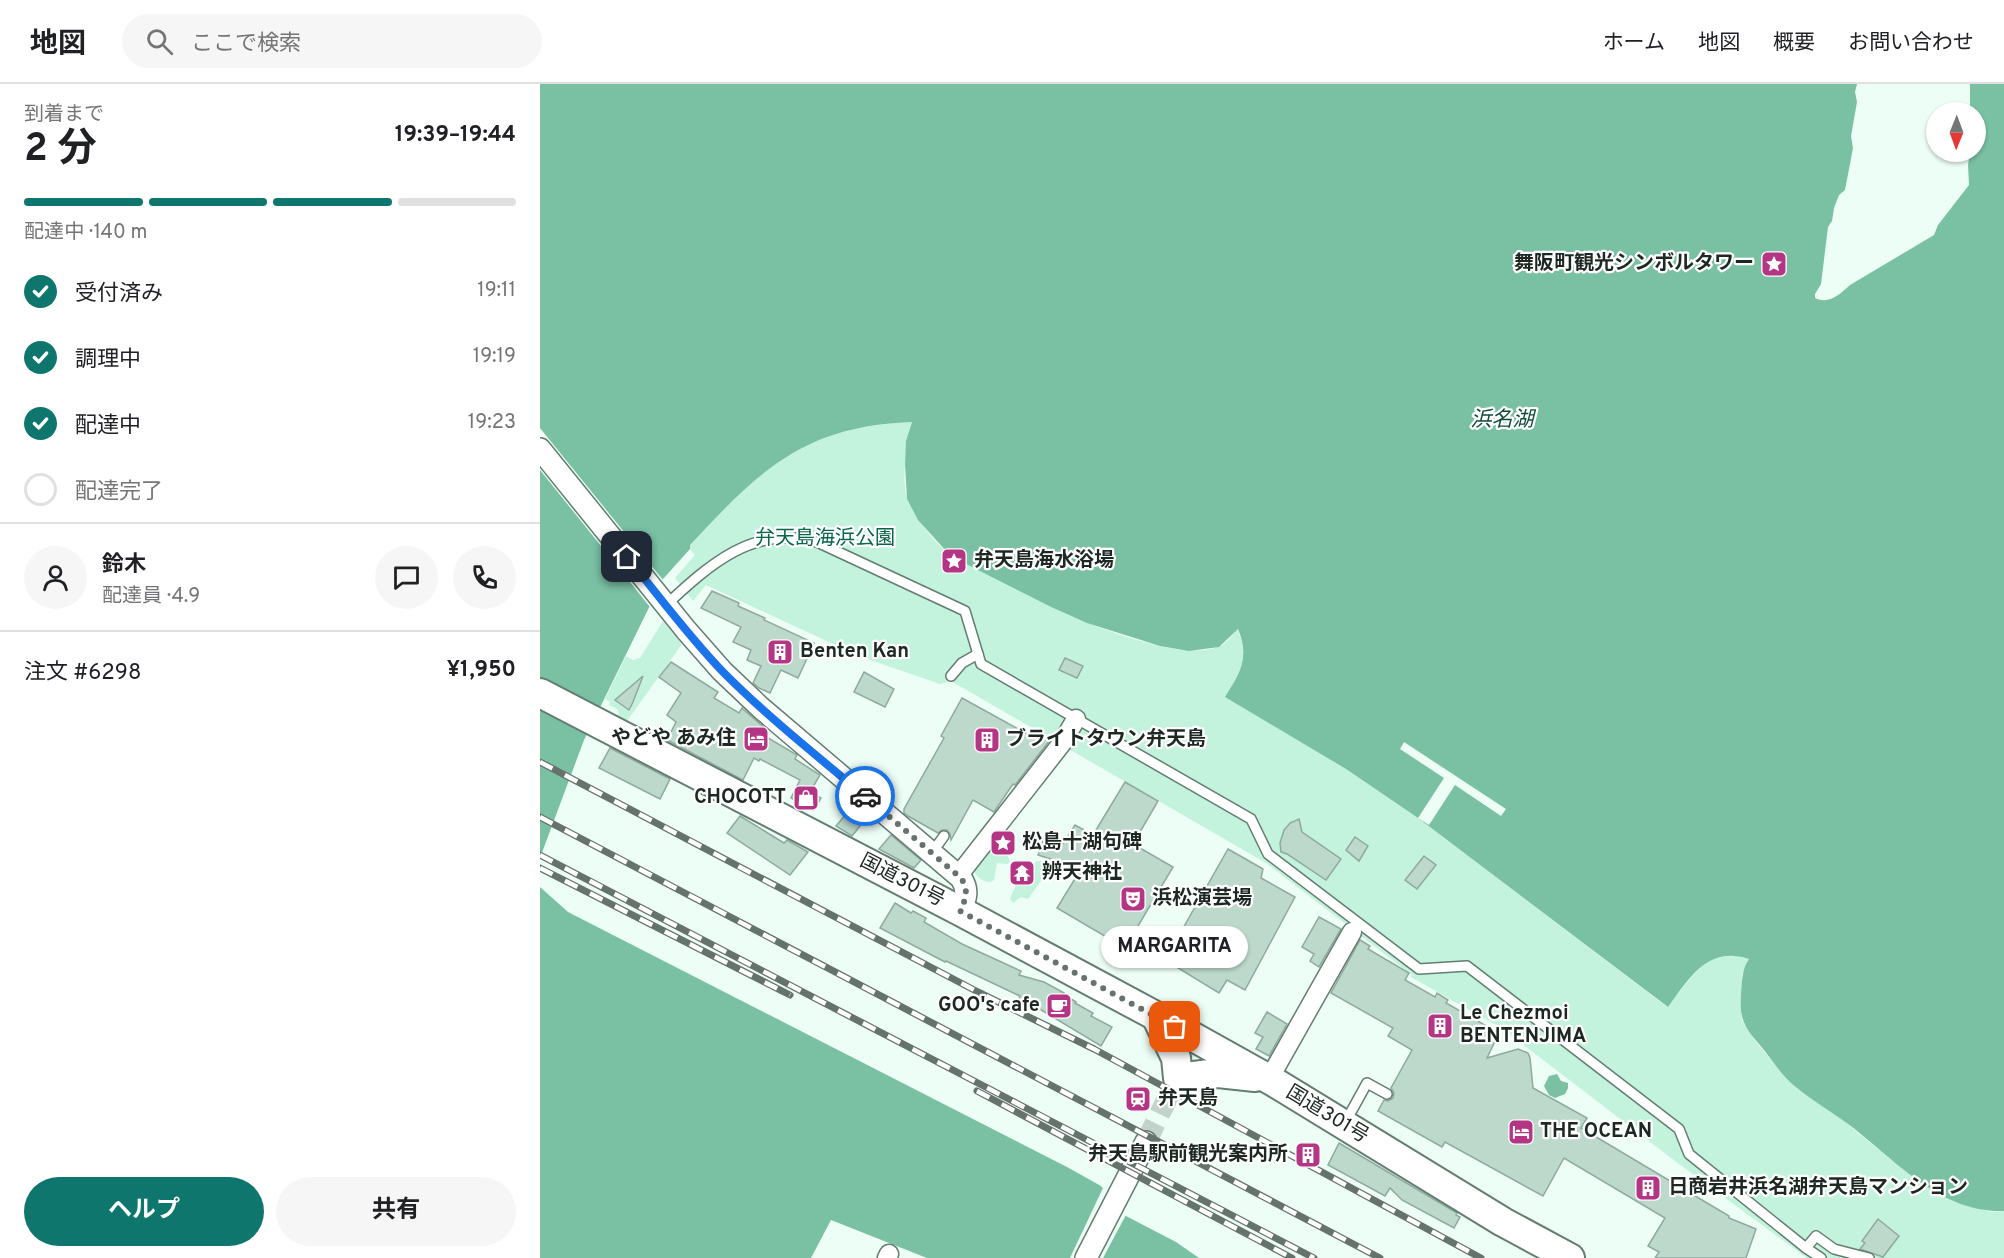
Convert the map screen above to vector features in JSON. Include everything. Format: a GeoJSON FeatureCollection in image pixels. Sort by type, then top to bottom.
{"type":"FeatureCollection","features":[{"type":"Feature","properties":{"kind":"highway","name":"国道301号"},"geometry":{"type":"LineString","coordinates":[[540,693],[960,911],[1156,1016],[1269,1079],[1533,1244],[1570,1258]]}},
{"type":"Feature","properties":{"kind":"highway"},"geometry":{"type":"LineString","coordinates":[[1156,1016],[1176,1058],[1175,1083],[1218,1073],[1269,1079]]}},
{"type":"Feature","properties":{"kind":"street"},"geometry":{"type":"LineString","coordinates":[[540,449],[704,651],[741,690],[958,876],[966,890],[965,901],[960,911]]}},
{"type":"Feature","properties":{"kind":"street"},"geometry":{"type":"LineString","coordinates":[[958,876],[1062,743],[1076,719]]}},
{"type":"Feature","properties":{"kind":"street"},"geometry":{"type":"LineString","coordinates":[[1269,1079],[1352,932]]}},
{"type":"Feature","properties":{"kind":"street"},"geometry":{"type":"LineString","coordinates":[[1086,1258],[1146,1142]]}},
{"type":"Feature","properties":{"kind":"lane"},"geometry":{"type":"LineString","coordinates":[[661,599],[732,553],[761,540],[795,537],[817,542],[965,611],[981,664],[1251,819],[1268,854],[1419,969],[1467,966],[1679,1129],[1689,1154],[1821,1258]]}},
{"type":"Feature","properties":{"kind":"lane"},"geometry":{"type":"LineString","coordinates":[[951,676],[962,663],[978,654]]}},
{"type":"Feature","properties":{"kind":"lane"},"geometry":{"type":"LineString","coordinates":[[931,854],[944,836]]}},
{"type":"Feature","properties":{"kind":"lane"},"geometry":{"type":"LineString","coordinates":[[1344,1125],[1367,1083],[1387,1094]]}},
{"type":"Feature","properties":{"kind":"lane"},"geometry":{"type":"LineString","coordinates":[[1806,1248],[1816,1236],[1834,1250],[1869,1258]]}},
{"type":"Feature","properties":{"kind":"green space","name":"弁天島海浜公園"},"geometry":{"type":"Polygon","coordinates":[[[914,422],[911,424],[907,441],[906,494],[920,521],[942,547],[972,566],[1051,607],[1087,623],[1134,639],[1181,649],[1201,650],[1221,646],[1237,629],[1243,649],[1242,664],[1226,697],[1346,769],[1418,818],[1667,1007],[1692,976],[1710,960],[1721,956],[1749,959],[1742,975],[1742,1020],[1756,1042],[1781,1072],[1798,1089],[1836,1115],[1937,1193],[1991,1212],[2004,1211],[2004,1258],[1807,1258],[1671,1158],[1503,1029],[1411,977],[1412,975],[1266,863],[951,681],[940,684],[859,656],[706,585],[693,601],[675,578],[695,555],[689,545],[739,494],[787,456],[843,432],[876,425],[914,422]]]}},
{"type":"Feature","properties":{"kind":"green space"},"geometry":{"type":"Polygon","coordinates":[[[663,621],[682,644],[627,721],[618,716],[617,709],[609,705],[610,702],[605,699],[626,656],[633,660],[640,658],[663,621]]]}},
{"type":"Feature","properties":{"kind":"green space"},"geometry":{"type":"Polygon","coordinates":[[[1002,832],[1004,847],[1010,862],[997,863],[994,880],[985,881],[977,876],[973,867],[1002,832]]]}},
{"type":"Feature","properties":{"kind":"green space"},"geometry":{"type":"Polygon","coordinates":[[[1037,861],[1043,861],[1046,864],[1045,875],[1028,899],[1021,897],[1013,903],[1010,899],[1017,883],[1037,861]]]}},
{"type":"Feature","properties":{"kind":"water","name":"浜名湖"},"geometry":{"type":"Polygon","coordinates":[[[540,84],[1857,84],[1855,92],[1857,102],[1851,136],[1853,148],[1845,190],[1839,195],[1832,221],[1828,227],[1821,284],[1815,294],[1815,298],[1825,300],[1834,297],[1934,235],[1938,225],[1969,185],[1968,162],[1986,162],[1986,102],[1970,102],[1970,84],[2004,84],[2004,1211],[1961,1204],[1941,1195],[1904,1170],[1852,1127],[1787,1079],[1743,1021],[1742,984],[1749,959],[1734,956],[1710,961],[1692,976],[1668,1007],[1418,818],[1346,769],[1225,697],[1242,665],[1242,639],[1238,629],[1219,647],[1189,651],[1160,646],[1087,623],[970,566],[947,552],[918,520],[907,499],[906,441],[912,422],[874,425],[842,432],[813,443],[787,457],[739,495],[690,545],[690,549],[663,579],[584,740],[540,858],[540,84]]]}},
{"type":"Feature","properties":{"kind":"water"},"geometry":{"type":"Polygon","coordinates":[[[540,887],[568,912],[1101,1186],[1126,1216],[1176,1242],[1199,1258],[927,1258],[831,1220],[811,1258],[540,1258],[540,887]]]}},
{"type":"Feature","properties":{"kind":"water"},"geometry":{"type":"Polygon","coordinates":[[[1557,1074],[1561,1081],[1568,1083],[1568,1088],[1565,1094],[1555,1098],[1549,1095],[1544,1086],[1549,1076],[1557,1074]]]}},
{"type":"Feature","properties":{"kind":"pier"},"geometry":{"type":"Polygon","coordinates":[[[540,428],[663,580],[650,607],[540,470],[540,428]]]}},
{"type":"Feature","properties":{"kind":"pier"},"geometry":{"type":"Polygon","coordinates":[[[1404,742],[1506,809],[1501,816],[1455,785],[1429,825],[1418,818],[1444,778],[1400,749],[1404,742]]]}},
{"type":"Feature","properties":{"kind":"pier"},"geometry":{"type":"Polygon","coordinates":[[[1103,1188],[1127,1213],[1103,1258],[1070,1258],[1103,1188]]]}},
{"type":"Feature","properties":{"kind":"building","name":"Benten Kan"},"geometry":{"type":"Polygon","coordinates":[[[712,591],[739,603],[738,606],[765,618],[764,620],[814,643],[798,678],[781,670],[770,693],[753,683],[761,666],[747,660],[751,650],[733,642],[741,627],[701,608],[712,591]]]}},
{"type":"Feature","properties":{"kind":"building"},"geometry":{"type":"Polygon","coordinates":[[[1065,658],[1083,666],[1077,678],[1059,670],[1065,658]]]}},
{"type":"Feature","properties":{"kind":"building"},"geometry":{"type":"Polygon","coordinates":[[[671,662],[718,692],[714,698],[739,713],[742,708],[766,729],[763,735],[797,755],[795,759],[820,775],[810,792],[821,798],[814,810],[791,798],[800,780],[760,759],[759,761],[754,758],[743,780],[667,740],[676,722],[667,715],[681,693],[659,677],[671,662]]]}},
{"type":"Feature","properties":{"kind":"building"},"geometry":{"type":"Polygon","coordinates":[[[864,672],[894,689],[885,707],[854,692],[864,672]]]}},
{"type":"Feature","properties":{"kind":"building"},"geometry":{"type":"Polygon","coordinates":[[[643,676],[629,710],[615,700],[643,676]]]}},
{"type":"Feature","properties":{"kind":"building"},"geometry":{"type":"Polygon","coordinates":[[[962,698],[1031,736],[1034,731],[1050,740],[1015,785],[1013,784],[994,812],[973,800],[951,840],[947,830],[938,833],[908,816],[904,813],[904,809],[944,738],[941,736],[962,698]]]}},
{"type":"Feature","properties":{"kind":"building"},"geometry":{"type":"Polygon","coordinates":[[[610,748],[670,779],[660,799],[599,768],[610,748]]]}},
{"type":"Feature","properties":{"kind":"building"},"geometry":{"type":"Polygon","coordinates":[[[1125,782],[1158,801],[1133,844],[1173,867],[1125,948],[1057,908],[1081,869],[1038,855],[1044,838],[1062,845],[1075,825],[1093,835],[1125,782]]]}},
{"type":"Feature","properties":{"kind":"building"},"geometry":{"type":"Polygon","coordinates":[[[846,814],[861,825],[852,836],[836,826],[846,814]]]}},
{"type":"Feature","properties":{"kind":"building"},"geometry":{"type":"Polygon","coordinates":[[[740,816],[784,843],[787,840],[808,852],[790,875],[727,833],[740,816]]]}},
{"type":"Feature","properties":{"kind":"building"},"geometry":{"type":"Polygon","coordinates":[[[1299,819],[1302,832],[1341,859],[1326,880],[1281,852],[1280,843],[1284,830],[1290,823],[1299,819]]]}},
{"type":"Feature","properties":{"kind":"building"},"geometry":{"type":"Polygon","coordinates":[[[891,835],[921,860],[914,868],[879,849],[891,835]]]}},
{"type":"Feature","properties":{"kind":"building"},"geometry":{"type":"Polygon","coordinates":[[[1355,837],[1368,846],[1359,861],[1346,850],[1355,837]]]}},
{"type":"Feature","properties":{"kind":"building"},"geometry":{"type":"Polygon","coordinates":[[[1228,849],[1263,869],[1261,878],[1295,897],[1245,990],[1227,980],[1219,993],[1165,960],[1228,849]]]}},
{"type":"Feature","properties":{"kind":"building"},"geometry":{"type":"Polygon","coordinates":[[[1424,856],[1436,865],[1417,889],[1405,880],[1424,856]]]}},
{"type":"Feature","properties":{"kind":"building"},"geometry":{"type":"Polygon","coordinates":[[[895,903],[911,913],[913,911],[926,918],[924,922],[962,944],[1021,971],[1019,975],[1044,982],[1064,993],[1075,1003],[1093,1013],[1091,1016],[1112,1027],[1101,1046],[1033,1005],[1018,1001],[1020,996],[945,962],[880,928],[895,903]]]}},
{"type":"Feature","properties":{"kind":"building"},"geometry":{"type":"Polygon","coordinates":[[[1319,917],[1341,929],[1319,967],[1310,961],[1314,954],[1302,947],[1319,917]]]}},
{"type":"Feature","properties":{"kind":"building"},"geometry":{"type":"Polygon","coordinates":[[[1360,940],[1370,946],[1368,949],[1409,973],[1405,980],[1435,997],[1437,993],[1448,1000],[1446,1003],[1499,1033],[1487,1058],[1518,1049],[1528,1053],[1533,1088],[1587,1118],[1581,1128],[1729,1218],[1756,1229],[1746,1258],[1655,1258],[1659,1252],[1648,1246],[1665,1218],[1564,1158],[1543,1196],[1445,1142],[1442,1147],[1378,1111],[1384,1100],[1388,1101],[1393,1098],[1394,1093],[1391,1088],[1412,1050],[1388,1036],[1393,1028],[1331,993],[1360,940]]]}},
{"type":"Feature","properties":{"kind":"building"},"geometry":{"type":"Polygon","coordinates":[[[1267,1012],[1287,1024],[1269,1056],[1256,1049],[1263,1037],[1255,1033],[1267,1012]]]}},
{"type":"Feature","properties":{"kind":"building"},"geometry":{"type":"Polygon","coordinates":[[[1339,1143],[1457,1213],[1456,1215],[1460,1217],[1454,1228],[1402,1200],[1390,1188],[1385,1196],[1328,1165],[1339,1143]]]}},
{"type":"Feature","properties":{"kind":"building"},"geometry":{"type":"Polygon","coordinates":[[[1878,1219],[1899,1236],[1883,1257],[1860,1249],[1865,1243],[1862,1241],[1878,1219]]]}},
{"type":"Feature","properties":{"kind":"tunnel"},"geometry":{"type":"LineString","coordinates":[[1146,1142],[1173,1087]]}},
{"type":"Feature","properties":{"kind":"railway"},"geometry":{"type":"LineString","coordinates":[[540,762],[978,992],[1094,1049],[1481,1258]]}},
{"type":"Feature","properties":{"kind":"railway"},"geometry":{"type":"LineString","coordinates":[[540,817],[1380,1258]]}},
{"type":"Feature","properties":{"kind":"railway"},"geometry":{"type":"LineString","coordinates":[[540,855],[1314,1258]]}},
{"type":"Feature","properties":{"kind":"railway"},"geometry":{"type":"LineString","coordinates":[[540,868],[790,995]]}},
{"type":"Feature","properties":{"kind":"railway"},"geometry":{"type":"LineString","coordinates":[[977,1091],[1292,1258]]}},
{"type":"Feature","properties":{"kind":"way so far"},"geometry":{"type":"LineString","coordinates":[[865,796],[961,878],[966,895],[960,911],[1175,1027]]}},
{"type":"Feature","properties":{"kind":"place","name":"舞阪町観光シンボルタワー"},"geometry":{"type":"Point","coordinates":[1774,264]}},
{"type":"Feature","properties":{"kind":"place","name":"弁天島海水浴場"},"geometry":{"type":"Point","coordinates":[954,561]}},
{"type":"Feature","properties":{"kind":"place","name":"Benten Kan"},"geometry":{"type":"Point","coordinates":[780,652]}},
{"type":"Feature","properties":{"kind":"place","name":"やどや あみ住"},"geometry":{"type":"Point","coordinates":[756,739]}},
{"type":"Feature","properties":{"kind":"place","name":"ブライトタウン弁天島"},"geometry":{"type":"Point","coordinates":[987,740]}},
{"type":"Feature","properties":{"kind":"place","name":"CHOCOTT"},"geometry":{"type":"Point","coordinates":[806,798]}},
{"type":"Feature","properties":{"kind":"place","name":"松島十湖句碑"},"geometry":{"type":"Point","coordinates":[1003,843]}},
{"type":"Feature","properties":{"kind":"place","name":"辨天神社"},"geometry":{"type":"Point","coordinates":[1022,873]}},
{"type":"Feature","properties":{"kind":"place","name":"浜松演芸場"},"geometry":{"type":"Point","coordinates":[1133,899]}},
{"type":"Feature","properties":{"kind":"place","name":"GOO's cafe"},"geometry":{"type":"Point","coordinates":[1059,1006]}},
{"type":"Feature","properties":{"kind":"place","name":"Le Chezmoi BENTENJIMA"},"geometry":{"type":"Point","coordinates":[1440,1026]}},
{"type":"Feature","properties":{"kind":"place","name":"MARGARITA"},"geometry":{"type":"Point","coordinates":[1175,1027]}},
{"type":"Feature","properties":{"kind":"place","name":"弁天島"},"geometry":{"type":"Point","coordinates":[1138,1099]}},
{"type":"Feature","properties":{"kind":"place","name":"THE OCEAN"},"geometry":{"type":"Point","coordinates":[1521,1132]}},
{"type":"Feature","properties":{"kind":"place","name":"弁天島駅前観光案内所"},"geometry":{"type":"Point","coordinates":[1308,1155]}},
{"type":"Feature","properties":{"kind":"place","name":"日商岩井浜名湖弁天島マンション"},"geometry":{"type":"Point","coordinates":[1648,1188]}},
{"type":"Feature","properties":{"kind":"route"},"geometry":{"type":"LineString","coordinates":[[627,557],[686,630],[731,680],[865,796]]}}]}
